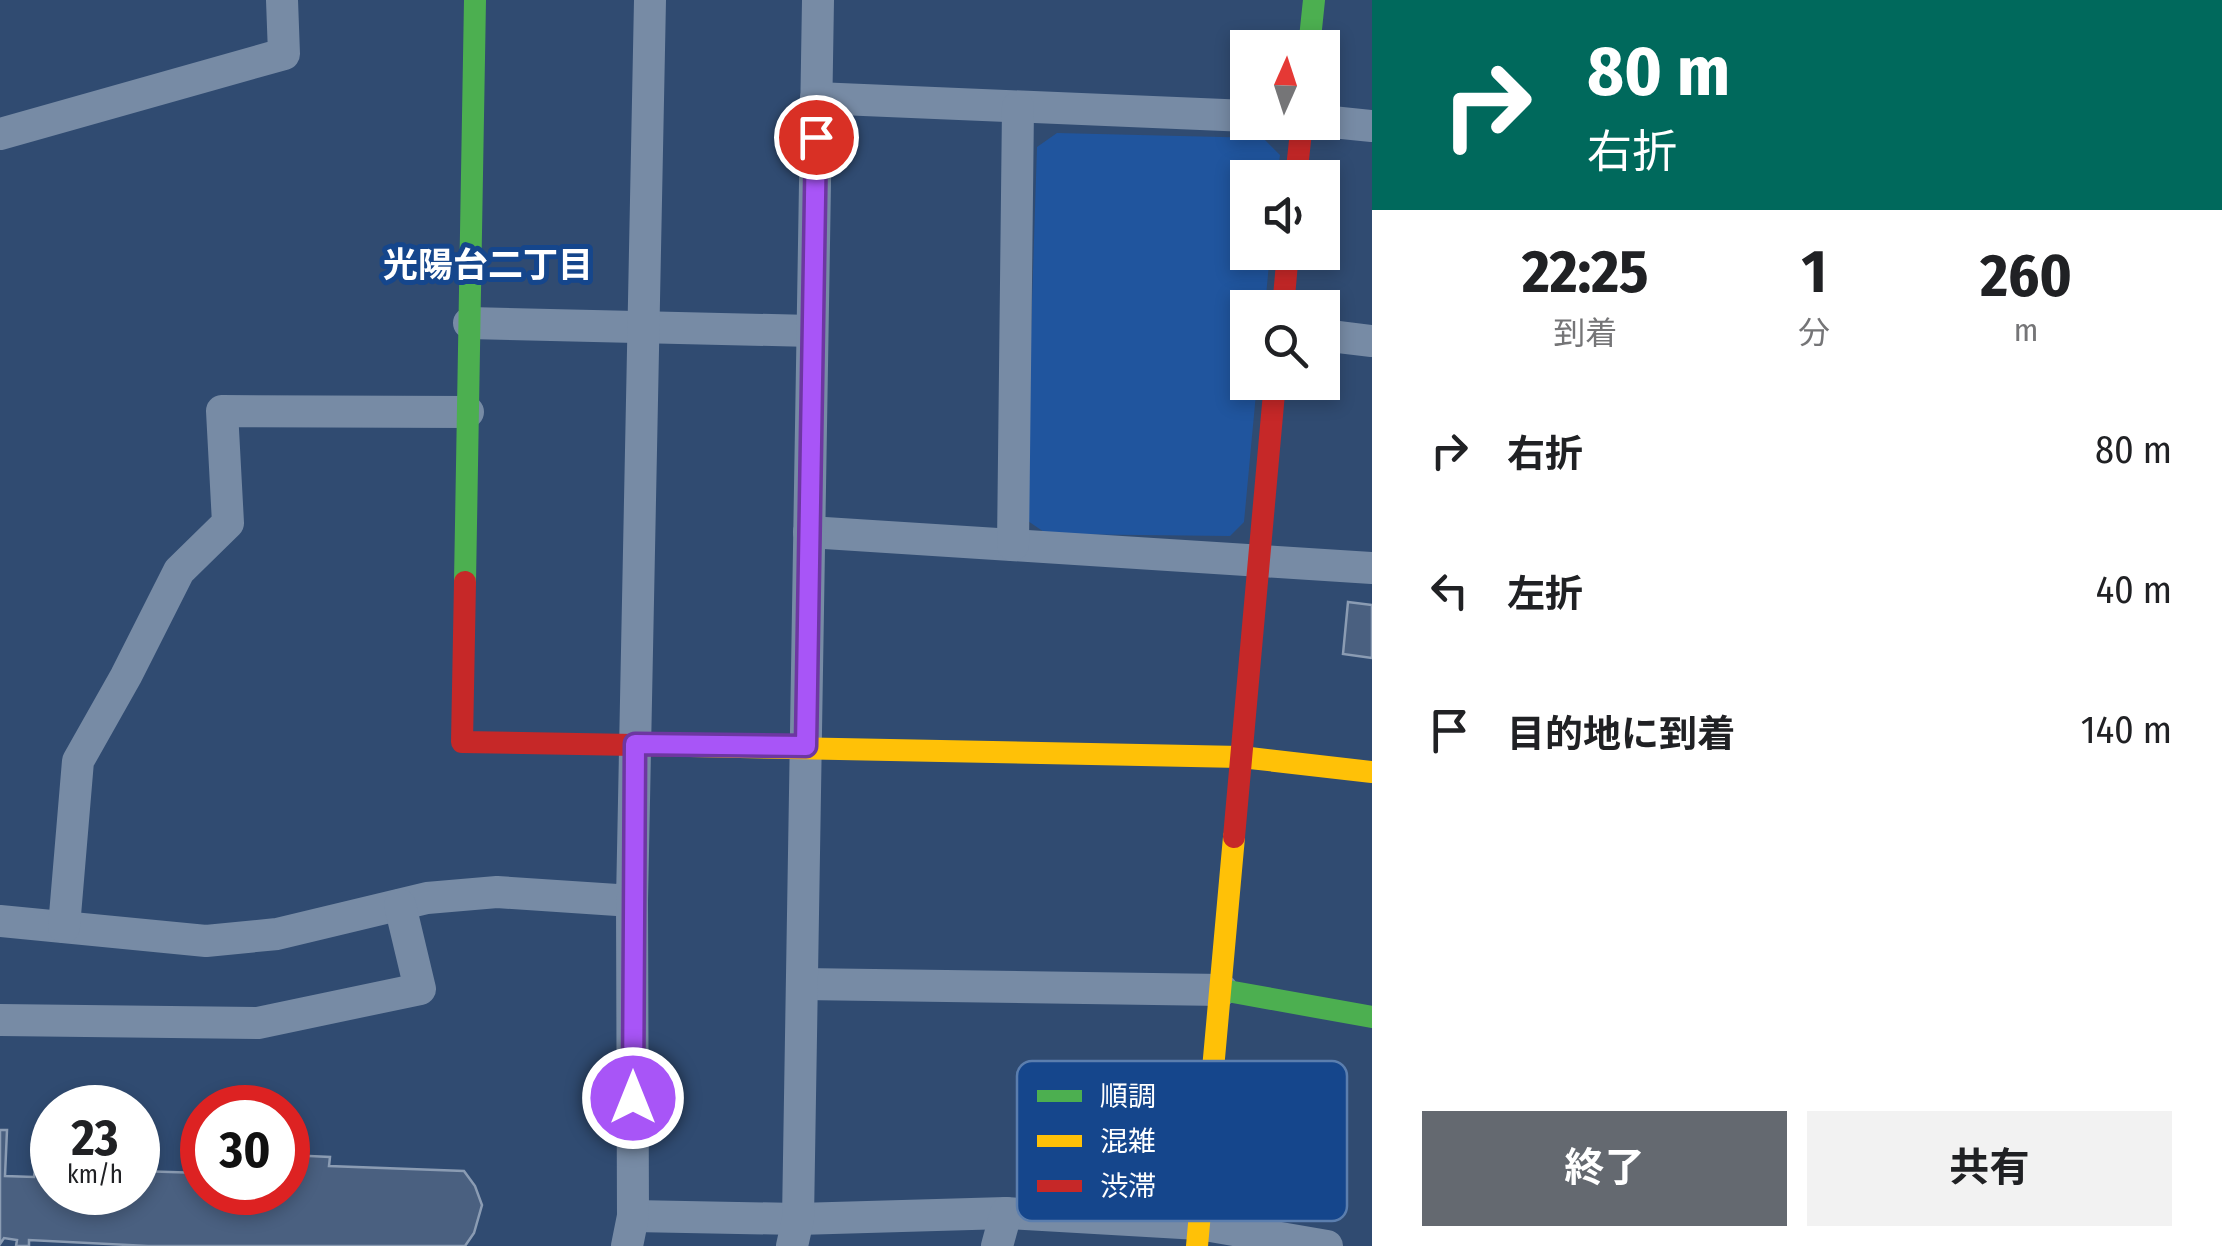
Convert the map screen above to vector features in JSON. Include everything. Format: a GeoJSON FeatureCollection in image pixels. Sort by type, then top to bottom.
{"type":"FeatureCollection","features":[{"type":"Feature","properties":{"kind":"street"},"geometry":{"type":"LineString","coordinates":[[0,134],[284,54],[282,0]]}},
{"type":"Feature","properties":{"kind":"street"},"geometry":{"type":"LineString","coordinates":[[475,0],[462,742],[806,746],[1241,758],[1372,772]]}},
{"type":"Feature","properties":{"kind":"street"},"geometry":{"type":"LineString","coordinates":[[650,0],[632,901],[630,1231],[795,1233],[1017,1214]]}},
{"type":"Feature","properties":{"kind":"street"},"geometry":{"type":"LineString","coordinates":[[795,1233],[818,0]]}},
{"type":"Feature","properties":{"kind":"street"},"geometry":{"type":"LineString","coordinates":[[1311,30],[1314,0]]}},
{"type":"Feature","properties":{"kind":"street"},"geometry":{"type":"LineString","coordinates":[[816,98],[1230,115]]}},
{"type":"Feature","properties":{"kind":"street"},"geometry":{"type":"LineString","coordinates":[[1013,545],[1018,107]]}},
{"type":"Feature","properties":{"kind":"street"},"geometry":{"type":"LineString","coordinates":[[1340,123],[1372,126]]}},
{"type":"Feature","properties":{"kind":"street"},"geometry":{"type":"LineString","coordinates":[[469,323],[812,331]]}},
{"type":"Feature","properties":{"kind":"street"},"geometry":{"type":"LineString","coordinates":[[1340,337],[1372,341]]}},
{"type":"Feature","properties":{"kind":"street"},"geometry":{"type":"LineString","coordinates":[[1215,1061],[1273,400]]}},
{"type":"Feature","properties":{"kind":"street"},"geometry":{"type":"LineString","coordinates":[[64,928],[78,760],[179,571],[228,523],[222,411],[468,412]]}},
{"type":"Feature","properties":{"kind":"street"},"geometry":{"type":"LineString","coordinates":[[810,532],[1372,568]]}},
{"type":"Feature","properties":{"kind":"street"},"geometry":{"type":"LineString","coordinates":[[0,921],[206,941],[278,934],[428,898],[497,892],[632,901]]}},
{"type":"Feature","properties":{"kind":"street"},"geometry":{"type":"LineString","coordinates":[[0,1020],[258,1023],[420,989],[400,904]]}},
{"type":"Feature","properties":{"kind":"street"},"geometry":{"type":"LineString","coordinates":[[802,984],[1222,990],[1372,1018]]}},
{"type":"Feature","properties":{"kind":"street"},"geometry":{"type":"LineString","coordinates":[[998,1246],[1006,1213]]}},
{"type":"Feature","properties":{"kind":"street"},"geometry":{"type":"LineString","coordinates":[[1076,1221],[1326,1246]]}},
{"type":"Feature","properties":{"kind":"shaded area"},"geometry":{"type":"Polygon","coordinates":[[[1057,133],[1230,137],[1265,140],[1280,155],[1279,160],[1230,160],[1230,270],[1268,270],[1267,290],[1230,290],[1230,400],[1255,400],[1244,522],[1230,536],[1047,534],[1025,519],[1037,147],[1057,133]]]}},
{"type":"Feature","properties":{"kind":"building"},"geometry":{"type":"Polygon","coordinates":[[[1348,602],[1372,605],[1372,658],[1343,654],[1348,602]]]}},
{"type":"Feature","properties":{"kind":"building"},"geometry":{"type":"Polygon","coordinates":[[[0,1130],[7,1130],[5,1176],[30,1177],[30,1215],[160,1215],[160,1172],[180,1172],[180,1215],[310,1215],[310,1156],[330,1157],[329,1166],[464,1171],[482,1205],[474,1233],[465,1246],[148,1246],[29,1240],[29,1246],[16,1246],[17,1240],[4,1238],[0,1244],[0,1130]]]}},
{"type":"Feature","properties":{"kind":"traffic: fast"},"geometry":{"type":"LineString","coordinates":[[465,582],[475,0]]}},
{"type":"Feature","properties":{"kind":"traffic: fast"},"geometry":{"type":"LineString","coordinates":[[1311,30],[1314,0]]}},
{"type":"Feature","properties":{"kind":"traffic: fast"},"geometry":{"type":"LineString","coordinates":[[1222,990],[1372,1017]]}},
{"type":"Feature","properties":{"kind":"traffic: slow"},"geometry":{"type":"LineString","coordinates":[[690,746],[1241,757],[1372,772]]}},
{"type":"Feature","properties":{"kind":"traffic: slow"},"geometry":{"type":"LineString","coordinates":[[1214,1061],[1234,837]]}},
{"type":"Feature","properties":{"kind":"traffic: slow"},"geometry":{"type":"LineString","coordinates":[[1197,1246],[1199,1221]]}},
{"type":"Feature","properties":{"kind":"traffic: jam"},"geometry":{"type":"LineString","coordinates":[[1298,160],[1300,140]]}},
{"type":"Feature","properties":{"kind":"traffic: jam"},"geometry":{"type":"LineString","coordinates":[[1285,290],[1286,270]]}},
{"type":"Feature","properties":{"kind":"traffic: jam"},"geometry":{"type":"LineString","coordinates":[[1234,837],[1273,400]]}},
{"type":"Feature","properties":{"kind":"traffic: jam"},"geometry":{"type":"LineString","coordinates":[[465,582],[462,742],[690,746]]}},
{"type":"Feature","properties":{"kind":"district","name":"光陽台二丁目"},"geometry":{"type":"Point","coordinates":[488,265]}},
{"type":"Feature","properties":{"kind":"route"},"geometry":{"type":"LineString","coordinates":[[633,1098],[635,744],[806,746],[816,137]]}}]}
